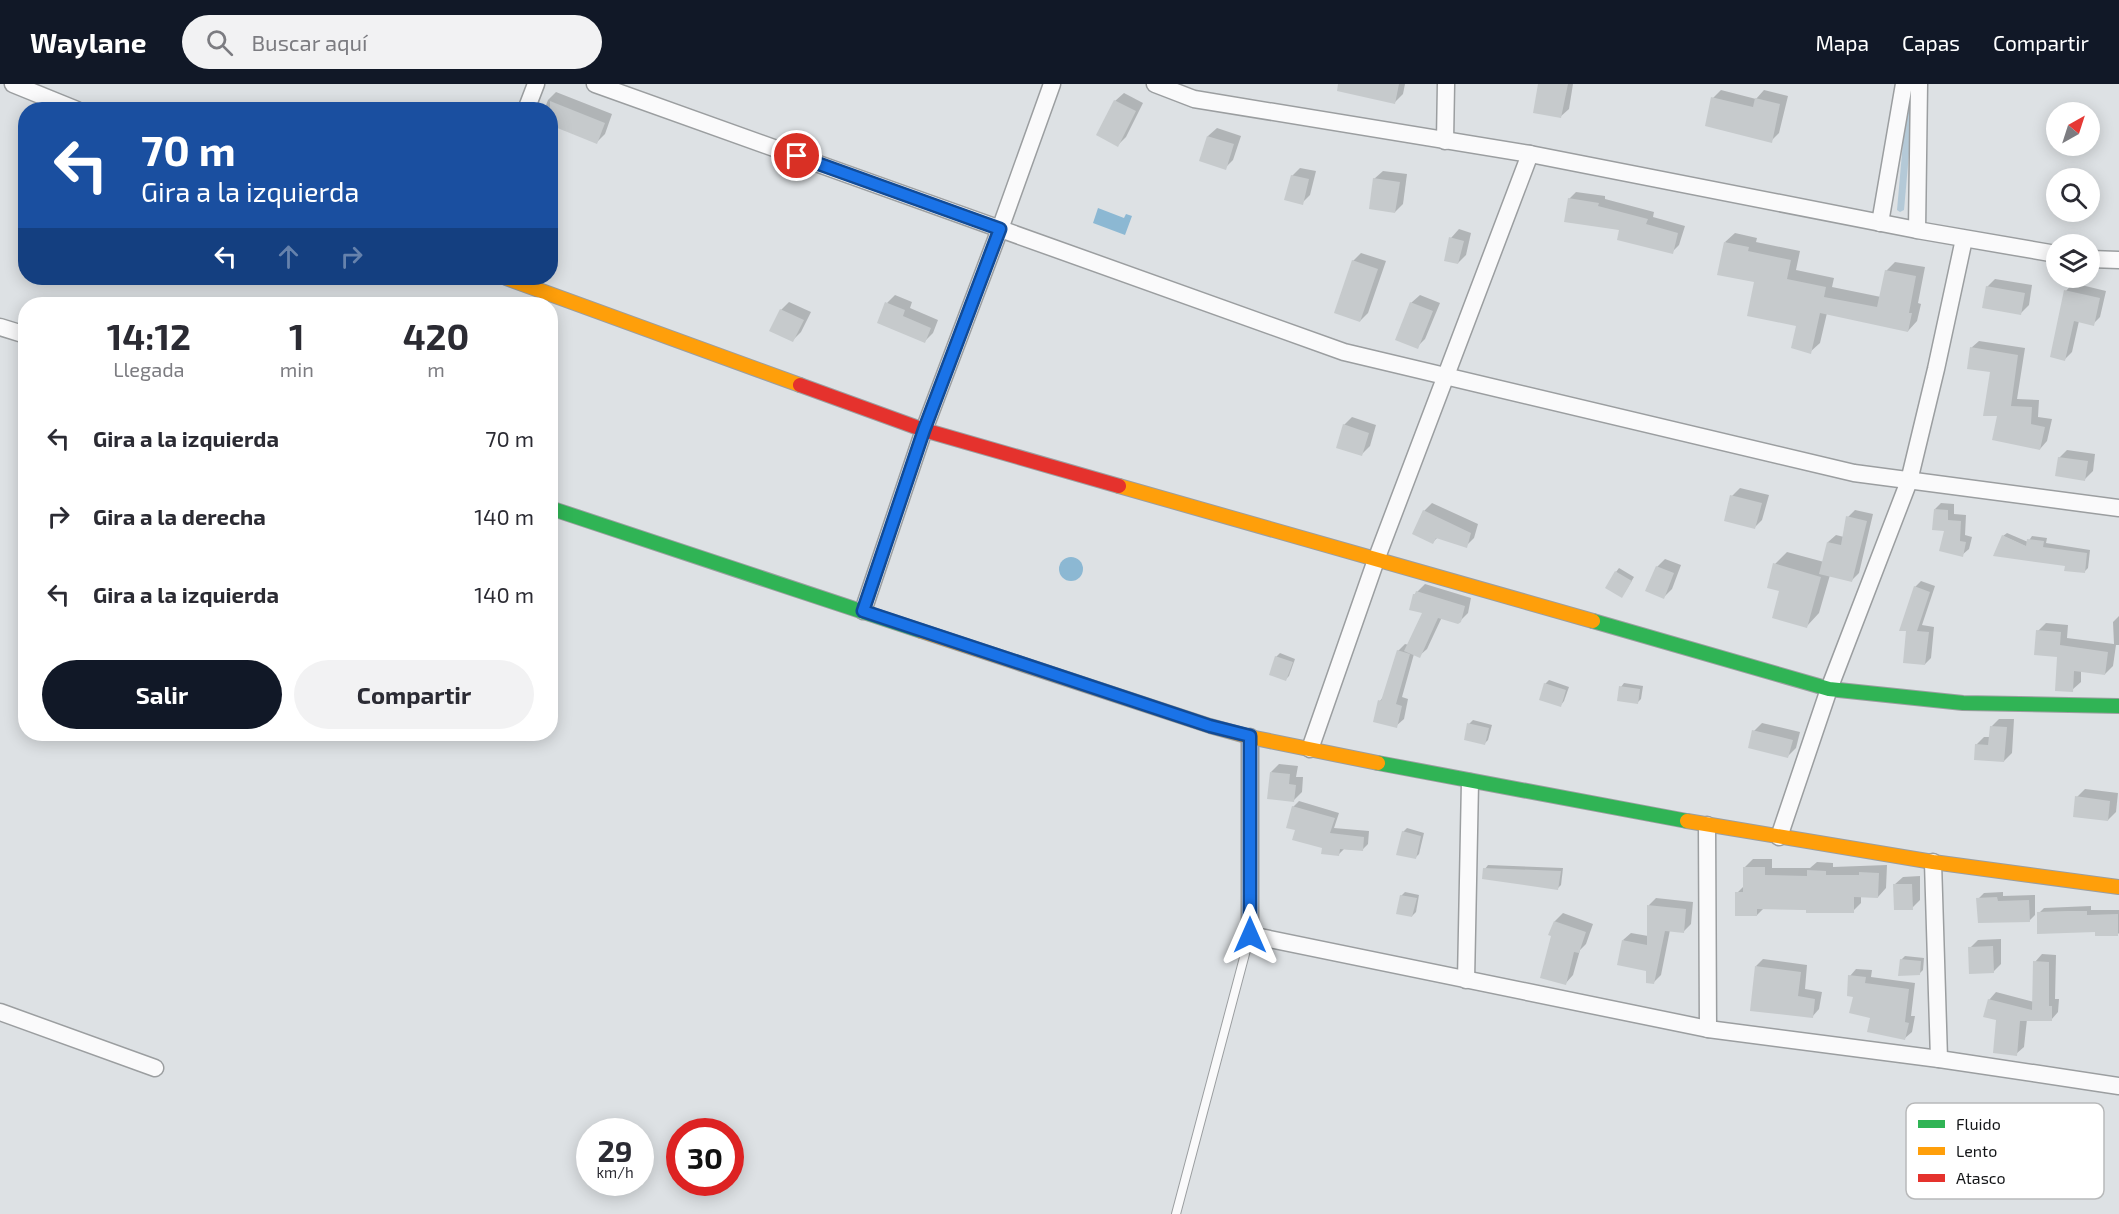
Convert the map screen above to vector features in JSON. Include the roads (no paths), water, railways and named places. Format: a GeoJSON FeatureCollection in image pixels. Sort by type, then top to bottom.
{"type":"FeatureCollection","features":[{"type":"Feature","properties":{"kind":"street"},"geometry":{"type":"LineString","coordinates":[[13,84],[57,102]]}},
{"type":"Feature","properties":{"kind":"street"},"geometry":{"type":"LineString","coordinates":[[529,102],[536,84]]}},
{"type":"Feature","properties":{"kind":"street"},"geometry":{"type":"LineString","coordinates":[[595,84],[1344,352],[1854,473],[2119,508]]}},
{"type":"Feature","properties":{"kind":"street"},"geometry":{"type":"LineString","coordinates":[[863,611],[924,430],[1052,84]]}},
{"type":"Feature","properties":{"kind":"street"},"geometry":{"type":"LineString","coordinates":[[1445,141],[1446,84]]}},
{"type":"Feature","properties":{"kind":"street"},"geometry":{"type":"LineString","coordinates":[[1881,223],[1904,84]]}},
{"type":"Feature","properties":{"kind":"street"},"geometry":{"type":"LineString","coordinates":[[1917,230],[1919,84]]}},
{"type":"Feature","properties":{"kind":"street"},"geometry":{"type":"LineString","coordinates":[[1160,85],[1194,99],[1530,154],[1964,239],[2046,252]]}},
{"type":"Feature","properties":{"kind":"street"},"geometry":{"type":"LineString","coordinates":[[1310,749],[1376,560],[1530,154]]}},
{"type":"Feature","properties":{"kind":"street"},"geometry":{"type":"LineString","coordinates":[[1779,837],[1829,688],[1909,481],[1964,239]]}},
{"type":"Feature","properties":{"kind":"street"},"geometry":{"type":"LineString","coordinates":[[2100,259],[2119,260]]}},
{"type":"Feature","properties":{"kind":"street"},"geometry":{"type":"LineString","coordinates":[[525,285],[924,430],[1829,688],[1963,703],[2119,706]]}},
{"type":"Feature","properties":{"kind":"street"},"geometry":{"type":"LineString","coordinates":[[0,327],[18,333]]}},
{"type":"Feature","properties":{"kind":"street"},"geometry":{"type":"LineString","coordinates":[[558,511],[1210,726],[1250,736],[1470,782],[1707,825],[1934,862],[2119,887]]}},
{"type":"Feature","properties":{"kind":"street"},"geometry":{"type":"LineString","coordinates":[[1250,736],[1250,935],[1708,1029],[1939,1059],[2119,1086]]}},
{"type":"Feature","properties":{"kind":"street"},"geometry":{"type":"LineString","coordinates":[[1466,980],[1470,782]]}},
{"type":"Feature","properties":{"kind":"street"},"geometry":{"type":"LineString","coordinates":[[1707,825],[1708,1029]]}},
{"type":"Feature","properties":{"kind":"street"},"geometry":{"type":"LineString","coordinates":[[1934,862],[1939,1059]]}},
{"type":"Feature","properties":{"kind":"street"},"geometry":{"type":"LineString","coordinates":[[0,1012],[155,1068]]}},
{"type":"Feature","properties":{"kind":"lane"},"geometry":{"type":"LineString","coordinates":[[1176,1214],[1250,935]]}},
{"type":"Feature","properties":{"kind":"water"},"geometry":{"type":"Polygon","coordinates":[[[1098,208],[1124,218],[1126,214],[1132,216],[1125,235],[1093,223],[1098,208]]]}},
{"type":"Feature","properties":{"kind":"water"},"geometry":{"type":"Polygon","coordinates":[[[1071,557],[1080,560],[1083,569],[1080,578],[1071,581],[1062,578],[1059,569],[1062,560],[1071,557]]]}}]}
